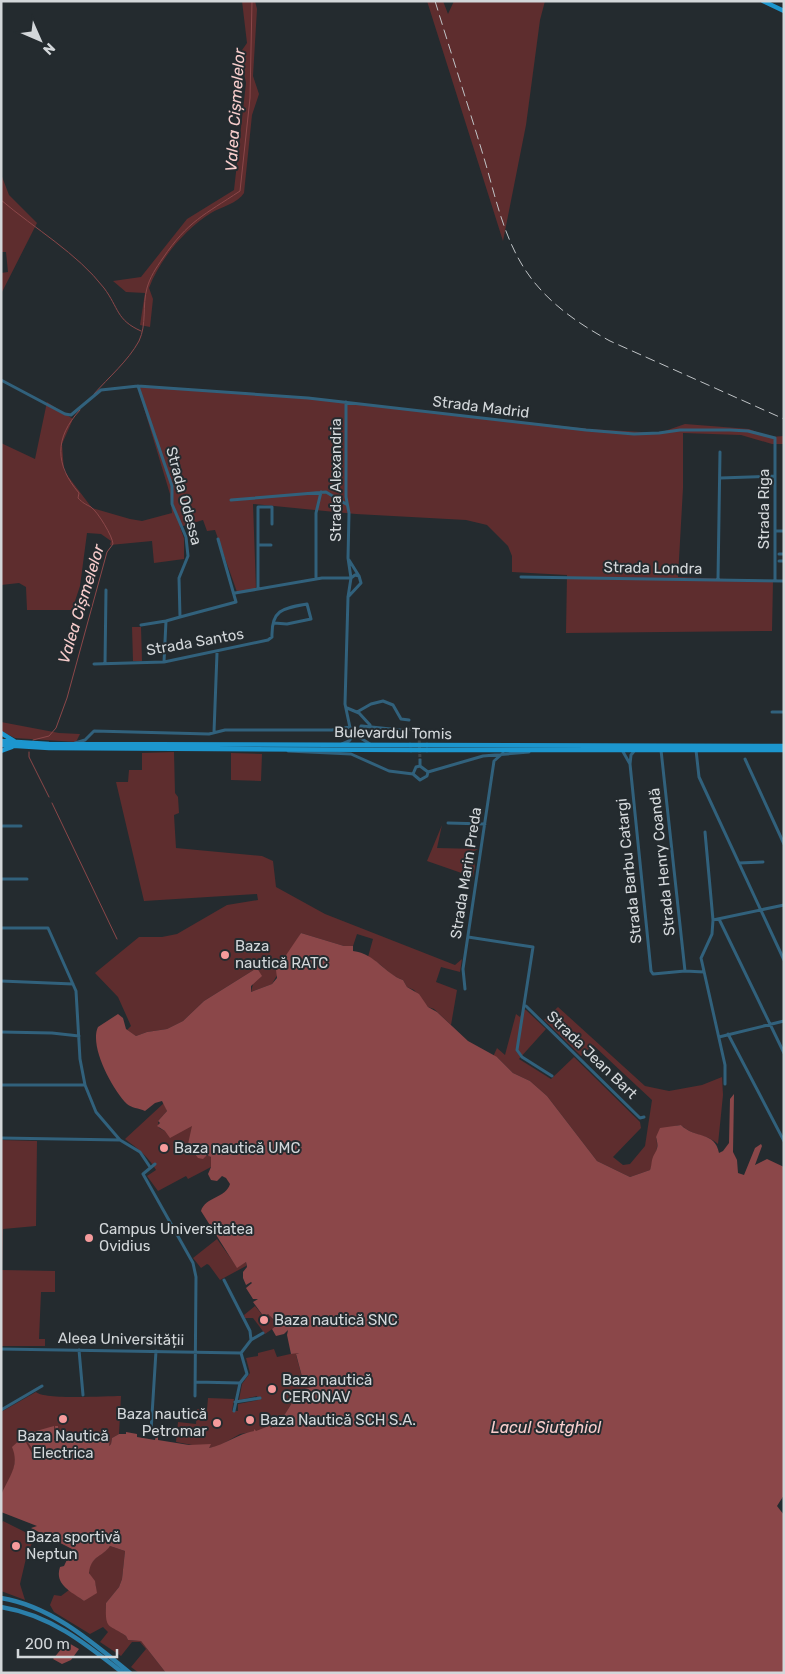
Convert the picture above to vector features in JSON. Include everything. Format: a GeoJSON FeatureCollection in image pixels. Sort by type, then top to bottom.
{"type":"FeatureCollection","features":[{"type":"Feature","properties":{"kind":"main road"},"geometry":{"type":"LineString","coordinates":[[763,1],[784,11]]}},
{"type":"Feature","properties":{"kind":"main road"},"geometry":{"type":"LineString","coordinates":[[1,734],[17,744]]}},
{"type":"Feature","properties":{"kind":"main road","name":"Bulevardul Tomis"},"geometry":{"type":"LineString","coordinates":[[1,741],[17,744],[280,749],[784,748]]}},
{"type":"Feature","properties":{"kind":"main road"},"geometry":{"type":"LineString","coordinates":[[1,751],[17,744]]}},
{"type":"Feature","properties":{"kind":"main road","name":"Bulevardul Tomis"},"geometry":{"type":"LineString","coordinates":[[1,745],[373,745],[411,748]]}},
{"type":"Feature","properties":{"kind":"main road","name":"Bulevardul Tomis"},"geometry":{"type":"LineString","coordinates":[[427,748],[544,750],[784,748]]}},
{"type":"Feature","properties":{"kind":"main road"},"geometry":{"type":"LineString","coordinates":[[1,1597],[69,1626],[130,1673]]}},
{"type":"Feature","properties":{"kind":"main road"},"geometry":{"type":"LineString","coordinates":[[1,1607],[29,1614],[67,1630],[123,1673]]}},
{"type":"Feature","properties":{"kind":"street","name":"Strada Madrid"},"geometry":{"type":"LineString","coordinates":[[1,380],[65,414],[71,415],[100,390],[138,386],[346,402],[634,434],[680,430],[730,430],[748,431],[776,438]]}},
{"type":"Feature","properties":{"kind":"street","name":"Strada Odessa"},"geometry":{"type":"LineString","coordinates":[[138,386],[172,486],[172,504],[186,537],[188,556],[179,578],[180,617]]}},
{"type":"Feature","properties":{"kind":"street","name":"Strada Alexandria"},"geometry":{"type":"LineString","coordinates":[[346,402],[350,583]]}},
{"type":"Feature","properties":{"kind":"street","name":"Strada Riga"},"geometry":{"type":"LineString","coordinates":[[775,580],[776,438]]}},
{"type":"Feature","properties":{"kind":"street"},"geometry":{"type":"LineString","coordinates":[[718,580],[720,452]]}},
{"type":"Feature","properties":{"kind":"street"},"geometry":{"type":"LineString","coordinates":[[720,478],[775,476]]}},
{"type":"Feature","properties":{"kind":"street"},"geometry":{"type":"LineString","coordinates":[[232,500],[321,492],[333,494],[347,504]]}},
{"type":"Feature","properties":{"kind":"street"},"geometry":{"type":"LineString","coordinates":[[316,579],[316,512],[321,492]]}},
{"type":"Feature","properties":{"kind":"street"},"geometry":{"type":"LineString","coordinates":[[258,589],[258,507],[272,507],[272,524]]}},
{"type":"Feature","properties":{"kind":"street"},"geometry":{"type":"LineString","coordinates":[[775,531],[784,531]]}},
{"type":"Feature","properties":{"kind":"street"},"geometry":{"type":"LineString","coordinates":[[141,625],[166,621],[235,603],[235,593],[218,539]]}},
{"type":"Feature","properties":{"kind":"street"},"geometry":{"type":"LineString","coordinates":[[258,545],[271,546]]}},
{"type":"Feature","properties":{"kind":"street","name":"Strada Alexandria"},"geometry":{"type":"LineString","coordinates":[[348,558],[359,576]]}},
{"type":"Feature","properties":{"kind":"street"},"geometry":{"type":"LineString","coordinates":[[235,593],[316,579],[359,576],[362,583],[348,597]]}},
{"type":"Feature","properties":{"kind":"street","name":"Strada Londra"},"geometry":{"type":"LineString","coordinates":[[521,578],[784,581]]}},
{"type":"Feature","properties":{"kind":"street"},"geometry":{"type":"LineString","coordinates":[[339,745],[351,739],[351,727],[346,708],[348,597],[350,583],[356,587]]}},
{"type":"Feature","properties":{"kind":"street"},"geometry":{"type":"LineString","coordinates":[[106,590],[106,664]]}},
{"type":"Feature","properties":{"kind":"street"},"geometry":{"type":"LineString","coordinates":[[307,604],[311,619],[287,624],[274,623],[276,614],[282,609],[307,604]]}},
{"type":"Feature","properties":{"kind":"street"},"geometry":{"type":"LineString","coordinates":[[164,662],[166,621]]}},
{"type":"Feature","properties":{"kind":"street","name":"Strada Santos"},"geometry":{"type":"LineString","coordinates":[[94,664],[164,662],[217,652],[270,639],[274,623]]}},
{"type":"Feature","properties":{"kind":"street"},"geometry":{"type":"LineString","coordinates":[[214,732],[217,652]]}},
{"type":"Feature","properties":{"kind":"street"},"geometry":{"type":"LineString","coordinates":[[341,728],[356,712],[377,701],[388,702],[401,718],[410,720]]}},
{"type":"Feature","properties":{"kind":"street"},"geometry":{"type":"LineString","coordinates":[[367,707],[359,735],[361,739],[373,745]]}},
{"type":"Feature","properties":{"kind":"street"},"geometry":{"type":"LineString","coordinates":[[346,708],[356,712],[371,726]]}},
{"type":"Feature","properties":{"kind":"street"},"geometry":{"type":"LineString","coordinates":[[772,712],[784,712]]}},
{"type":"Feature","properties":{"kind":"street"},"geometry":{"type":"LineString","coordinates":[[72,744],[84,740],[94,732],[209,734],[214,732],[362,726],[400,730]]}},
{"type":"Feature","properties":{"kind":"street"},"geometry":{"type":"LineString","coordinates":[[280,749],[296,752],[351,754],[389,771],[413,774],[416,778],[423,780],[428,772],[489,755],[544,750]]}},
{"type":"Feature","properties":{"kind":"street","name":"Strada Barbu Catargi"},"geometry":{"type":"LineString","coordinates":[[622,750],[630,764]]}},
{"type":"Feature","properties":{"kind":"street","name":"Strada Barbu Catargi"},"geometry":{"type":"LineString","coordinates":[[635,750],[631,755],[630,764],[651,971],[653,974],[685,971]]}},
{"type":"Feature","properties":{"kind":"street","name":"Strada Henry Coandă"},"geometry":{"type":"LineString","coordinates":[[661,750],[685,971]]}},
{"type":"Feature","properties":{"kind":"street"},"geometry":{"type":"LineString","coordinates":[[696,750],[699,778],[784,960]]}},
{"type":"Feature","properties":{"kind":"street"},"geometry":{"type":"LineString","coordinates":[[489,755],[494,760],[503,753]]}},
{"type":"Feature","properties":{"kind":"street"},"geometry":{"type":"LineString","coordinates":[[420,760],[420,766]]}},
{"type":"Feature","properties":{"kind":"street","name":"Strada Marin Preda"},"geometry":{"type":"LineString","coordinates":[[466,990],[463,970],[494,760]]}},
{"type":"Feature","properties":{"kind":"street"},"geometry":{"type":"LineString","coordinates":[[746,760],[784,844]]}},
{"type":"Feature","properties":{"kind":"street"},"geometry":{"type":"LineString","coordinates":[[413,774],[416,767],[420,766]]}},
{"type":"Feature","properties":{"kind":"street"},"geometry":{"type":"LineString","coordinates":[[420,766],[428,772]]}},
{"type":"Feature","properties":{"kind":"street"},"geometry":{"type":"LineString","coordinates":[[448,823],[485,824]]}},
{"type":"Feature","properties":{"kind":"street"},"geometry":{"type":"LineString","coordinates":[[1,826],[21,826]]}},
{"type":"Feature","properties":{"kind":"street"},"geometry":{"type":"LineString","coordinates":[[704,832],[713,920],[712,934],[701,955],[719,1037],[725,1084]]}},
{"type":"Feature","properties":{"kind":"street"},"geometry":{"type":"LineString","coordinates":[[739,863],[763,862]]}},
{"type":"Feature","properties":{"kind":"street"},"geometry":{"type":"LineString","coordinates":[[1,879],[27,879]]}},
{"type":"Feature","properties":{"kind":"street"},"geometry":{"type":"LineString","coordinates":[[713,920],[784,904]]}},
{"type":"Feature","properties":{"kind":"street"},"geometry":{"type":"LineString","coordinates":[[719,919],[784,1053]]}},
{"type":"Feature","properties":{"kind":"street"},"geometry":{"type":"LineString","coordinates":[[1,928],[48,928],[73,984],[77,999],[85,1085],[96,1112],[120,1140],[140,1152],[150,1167]]}},
{"type":"Feature","properties":{"kind":"street"},"geometry":{"type":"LineString","coordinates":[[468,937],[534,947],[517,1050],[522,1057],[552,1076]]}},
{"type":"Feature","properties":{"kind":"street"},"geometry":{"type":"LineString","coordinates":[[685,971],[704,972]]}},
{"type":"Feature","properties":{"kind":"street"},"geometry":{"type":"LineString","coordinates":[[1,981],[73,984]]}},
{"type":"Feature","properties":{"kind":"street","name":"Strada Jean Bart"},"geometry":{"type":"LineString","coordinates":[[525,1006],[640,1118],[644,1118]]}},
{"type":"Feature","properties":{"kind":"street"},"geometry":{"type":"LineString","coordinates":[[719,1037],[784,1021]]}},
{"type":"Feature","properties":{"kind":"street"},"geometry":{"type":"LineString","coordinates":[[1,1032],[52,1033],[79,1036]]}},
{"type":"Feature","properties":{"kind":"street"},"geometry":{"type":"LineString","coordinates":[[728,1034],[784,1141]]}},
{"type":"Feature","properties":{"kind":"street"},"geometry":{"type":"LineString","coordinates":[[1,1085],[85,1085]]}},
{"type":"Feature","properties":{"kind":"street"},"geometry":{"type":"LineString","coordinates":[[1,1138],[120,1140]]}},
{"type":"Feature","properties":{"kind":"street"},"geometry":{"type":"LineString","coordinates":[[155,1164],[143,1174],[193,1263],[196,1277],[196,1396]]}},
{"type":"Feature","properties":{"kind":"street"},"geometry":{"type":"LineString","coordinates":[[224,1280],[250,1331],[251,1340]]}},
{"type":"Feature","properties":{"kind":"street"},"geometry":{"type":"LineString","coordinates":[[234,1411],[240,1383],[247,1374],[241,1353],[251,1340],[263,1333]]}},
{"type":"Feature","properties":{"kind":"street","name":"Aleea Universității"},"geometry":{"type":"LineString","coordinates":[[1,1349],[241,1353]]}},
{"type":"Feature","properties":{"kind":"street"},"geometry":{"type":"LineString","coordinates":[[79,1350],[83,1395]]}},
{"type":"Feature","properties":{"kind":"street"},"geometry":{"type":"LineString","coordinates":[[151,1431],[156,1351]]}},
{"type":"Feature","properties":{"kind":"street"},"geometry":{"type":"LineString","coordinates":[[196,1382],[240,1383]]}},
{"type":"Feature","properties":{"kind":"street"},"geometry":{"type":"LineString","coordinates":[[1,1410],[42,1386]]}},
{"type":"Feature","properties":{"kind":"street"},"geometry":{"type":"LineString","coordinates":[[236,1402],[260,1398]]}},
{"type":"Feature","properties":{"kind":"shaded area"},"geometry":{"type":"Polygon","coordinates":[[[242,1],[255,1],[257,9],[253,76],[259,94],[252,115],[244,193],[234,202],[201,220],[174,246],[160,266],[149,288],[153,299],[150,327],[140,325],[145,293],[126,292],[113,281],[141,277],[187,219],[234,190],[246,83],[240,53],[247,43],[242,1]]]}},
{"type":"Feature","properties":{"kind":"shaded area"},"geometry":{"type":"Polygon","coordinates":[[[427,1],[443,1],[448,14],[454,1],[545,1],[540,20],[526,125],[503,241],[427,1]]]}},
{"type":"Feature","properties":{"kind":"shaded area"},"geometry":{"type":"Polygon","coordinates":[[[1,174],[9,195],[37,223],[1,294],[1,273],[8,272],[6,252],[1,252],[1,174]]]}},
{"type":"Feature","properties":{"kind":"shaded area"},"geometry":{"type":"Polygon","coordinates":[[[137,385],[292,396],[589,429],[659,433],[685,424],[749,429],[770,437],[784,436],[784,444],[772,444],[741,435],[683,433],[683,488],[678,577],[773,581],[772,631],[566,633],[567,575],[512,572],[512,556],[508,546],[487,525],[466,520],[356,514],[253,504],[256,589],[237,592],[215,530],[207,531],[203,520],[180,527],[184,538],[184,559],[154,563],[152,541],[110,545],[111,541],[101,534],[87,533],[80,586],[72,610],[27,610],[26,587],[19,583],[1,585],[1,443],[35,459],[47,402],[73,419],[62,444],[64,471],[92,508],[142,521],[172,513],[170,494],[137,385]]]}},
{"type":"Feature","properties":{"kind":"shaded area"},"geometry":{"type":"Polygon","coordinates":[[[132,627],[141,627],[142,661],[133,661],[132,627]]]}},
{"type":"Feature","properties":{"kind":"shaded area"},"geometry":{"type":"Polygon","coordinates":[[[1,722],[59,733],[80,734],[76,742],[15,738],[1,731],[1,722]]]}},
{"type":"Feature","properties":{"kind":"shaded area"},"geometry":{"type":"Polygon","coordinates":[[[174,752],[175,793],[178,797],[179,813],[174,815],[176,848],[262,856],[273,861],[276,887],[325,914],[455,965],[462,959],[460,972],[441,967],[436,982],[457,990],[451,1025],[434,1009],[428,1007],[414,990],[407,987],[403,980],[394,976],[368,957],[373,939],[357,934],[353,946],[344,946],[301,933],[272,984],[251,992],[257,968],[204,1001],[183,1021],[167,1029],[136,1036],[127,1030],[131,1026],[118,997],[95,973],[139,937],[162,937],[177,934],[227,905],[258,900],[257,894],[144,901],[116,782],[128,782],[129,770],[142,770],[142,753],[174,752]]]}},
{"type":"Feature","properties":{"kind":"shaded area"},"geometry":{"type":"Polygon","coordinates":[[[231,753],[262,754],[261,781],[231,780],[231,753]]]}},
{"type":"Feature","properties":{"kind":"shaded area"},"geometry":{"type":"Polygon","coordinates":[[[442,825],[437,848],[478,849],[473,852],[475,867],[473,877],[427,861],[442,825]]]}},
{"type":"Feature","properties":{"kind":"shaded area"},"geometry":{"type":"Polygon","coordinates":[[[558,1007],[645,1086],[669,1091],[702,1085],[722,1077],[723,1095],[718,1144],[709,1138],[685,1129],[681,1125],[670,1128],[656,1137],[656,1154],[650,1170],[630,1177],[597,1161],[547,1096],[530,1081],[513,1073],[497,1057],[493,1057],[497,1048],[505,1055],[516,1014],[520,1017],[523,1009],[526,1010],[546,1029],[519,1059],[551,1079],[574,1057],[640,1122],[641,1128],[613,1157],[623,1165],[630,1164],[645,1146],[652,1100],[593,1045],[581,1056],[544,1020],[558,1007]]]}},
{"type":"Feature","properties":{"kind":"shaded area","name":"Baza nautică UMC"},"geometry":{"type":"Polygon","coordinates":[[[164,1103],[167,1111],[158,1121],[159,1128],[165,1131],[192,1125],[192,1135],[206,1156],[210,1156],[212,1159],[211,1167],[188,1179],[186,1176],[158,1191],[147,1176],[156,1170],[153,1165],[125,1139],[164,1103]]]}},
{"type":"Feature","properties":{"kind":"shaded area"},"geometry":{"type":"Polygon","coordinates":[[[1,1140],[37,1141],[36,1226],[3,1229],[2,1270],[55,1271],[55,1292],[41,1292],[39,1339],[45,1339],[45,1346],[1,1346],[1,1140]]]}},
{"type":"Feature","properties":{"kind":"shaded area"},"geometry":{"type":"Polygon","coordinates":[[[217,1239],[237,1267],[246,1262],[246,1266],[220,1280],[209,1265],[207,1264],[201,1268],[193,1258],[217,1239]]]}},
{"type":"Feature","properties":{"kind":"shaded area","name":"Baza nautică SNC"},"geometry":{"type":"Polygon","coordinates":[[[255,1306],[264,1317],[268,1314],[278,1325],[265,1334],[253,1318],[245,1318],[244,1315],[255,1306]]]}},
{"type":"Feature","properties":{"kind":"shaded area"},"geometry":{"type":"Polygon","coordinates":[[[274,1349],[277,1357],[299,1352],[296,1355],[304,1384],[300,1387],[311,1385],[312,1387],[300,1390],[285,1414],[277,1420],[278,1422],[270,1429],[240,1434],[217,1447],[208,1448],[176,1442],[178,1422],[196,1424],[197,1409],[207,1410],[208,1398],[234,1399],[232,1411],[238,1411],[238,1404],[258,1400],[257,1396],[239,1400],[242,1384],[250,1373],[246,1358],[258,1356],[258,1353],[274,1349]]]}},
{"type":"Feature","properties":{"kind":"shaded area"},"geometry":{"type":"Polygon","coordinates":[[[36,1392],[62,1397],[121,1396],[119,1434],[112,1438],[109,1446],[105,1432],[101,1432],[100,1437],[88,1442],[83,1433],[70,1438],[58,1431],[55,1426],[57,1440],[36,1431],[32,1434],[34,1450],[37,1450],[32,1453],[14,1448],[13,1473],[1,1495],[1,1412],[36,1392]]]}},
{"type":"Feature","properties":{"kind":"shaded area","name":"Baza sportivă Neptun"},"geometry":{"type":"Polygon","coordinates":[[[3,1521],[35,1537],[27,1554],[20,1584],[25,1600],[1,1591],[1,1525],[3,1521]]]}},
{"type":"Feature","properties":{"kind":"shaded area"},"geometry":{"type":"Polygon","coordinates":[[[110,1546],[125,1551],[122,1579],[119,1587],[106,1603],[106,1616],[110,1624],[126,1636],[128,1640],[141,1641],[166,1673],[139,1673],[131,1667],[146,1649],[140,1642],[132,1642],[121,1656],[100,1642],[108,1632],[103,1627],[90,1634],[54,1612],[50,1605],[54,1595],[61,1596],[69,1590],[84,1601],[95,1591],[96,1586],[90,1575],[90,1566],[110,1546]]]}},
{"type":"Feature","properties":{"kind":"water","name":"Lacul Siutghiol"},"geometry":{"type":"Polygon","coordinates":[[[301,933],[344,946],[353,946],[353,951],[368,956],[403,980],[407,987],[419,994],[428,1007],[437,1012],[468,1041],[497,1057],[513,1073],[530,1081],[547,1096],[597,1161],[630,1177],[650,1170],[657,1148],[656,1137],[660,1128],[681,1125],[692,1132],[709,1138],[717,1146],[719,1153],[723,1151],[729,1143],[730,1099],[734,1094],[733,1152],[737,1160],[738,1173],[744,1175],[755,1148],[761,1144],[762,1146],[755,1165],[767,1159],[784,1167],[784,1495],[777,1506],[784,1515],[784,1673],[166,1673],[141,1641],[128,1640],[126,1636],[111,1627],[107,1622],[106,1603],[119,1587],[122,1579],[125,1551],[110,1546],[95,1559],[89,1573],[95,1581],[97,1593],[84,1601],[65,1587],[60,1579],[60,1567],[64,1566],[72,1549],[31,1528],[37,1526],[1,1512],[1,1495],[14,1466],[15,1460],[12,1447],[23,1437],[32,1453],[37,1450],[34,1451],[24,1437],[29,1433],[54,1426],[54,1440],[56,1440],[55,1426],[58,1426],[58,1431],[70,1438],[79,1436],[80,1432],[83,1433],[84,1437],[88,1436],[89,1442],[89,1436],[100,1437],[100,1432],[106,1432],[105,1438],[110,1438],[109,1446],[112,1438],[119,1434],[126,1434],[126,1432],[137,1434],[137,1437],[155,1440],[156,1436],[158,1436],[158,1440],[189,1445],[211,1444],[209,1448],[254,1431],[254,1429],[256,1431],[269,1426],[271,1428],[285,1414],[300,1390],[312,1387],[311,1385],[300,1387],[300,1385],[304,1384],[296,1354],[299,1353],[291,1354],[287,1335],[288,1330],[284,1334],[276,1336],[272,1329],[278,1324],[268,1314],[264,1317],[253,1302],[258,1299],[253,1299],[246,1288],[252,1283],[246,1285],[243,1278],[243,1272],[247,1267],[246,1262],[237,1268],[201,1211],[203,1206],[228,1189],[230,1184],[222,1176],[217,1181],[211,1180],[208,1174],[211,1167],[211,1157],[207,1155],[203,1159],[198,1158],[188,1144],[192,1126],[170,1138],[165,1131],[157,1126],[160,1123],[158,1121],[167,1111],[162,1101],[155,1103],[145,1111],[127,1104],[109,1078],[99,1056],[96,1035],[98,1027],[118,1014],[123,1018],[126,1029],[136,1036],[167,1029],[183,1021],[204,1001],[257,968],[262,976],[251,986],[251,992],[272,984],[277,978],[276,970],[301,933]]]}},
{"type":"Feature","properties":{"kind":"water"},"geometry":{"type":"Polygon","coordinates":[[[67,1642],[79,1649],[71,1660],[62,1664],[53,1659],[67,1642]]]}},
{"type":"Feature","properties":{"kind":"waterway","name":"Valea Cișmelelor"},"geometry":{"type":"LineString","coordinates":[[94,394],[124,362],[139,341],[143,328],[147,288],[172,245],[197,220],[240,191],[250,98],[252,1]]}},
{"type":"Feature","properties":{"kind":"waterway"},"geometry":{"type":"LineString","coordinates":[[1,200],[55,242],[93,275],[109,295],[122,318],[141,331]]}},
{"type":"Feature","properties":{"kind":"waterway","name":"Valea Cișmelelor"},"geometry":{"type":"LineString","coordinates":[[33,740],[49,736],[56,728],[67,698],[107,552],[113,544],[108,531],[97,514],[78,498],[79,493],[71,483],[62,462],[62,441],[72,420],[80,410]]}},
{"type":"Feature","properties":{"kind":"waterway","name":"Valea Cișmelelor"},"geometry":{"type":"LineString","coordinates":[[29,752],[29,757],[49,797]]}},
{"type":"Feature","properties":{"kind":"waterway","name":"Valea Cișmelelor"},"geometry":{"type":"LineString","coordinates":[[52,803],[117,939]]}},
{"type":"Feature","properties":{"kind":"tunnel"},"geometry":{"type":"LineString","coordinates":[[400,730],[411,729],[419,734],[420,760]]}},
{"type":"Feature","properties":{"kind":"railway"},"geometry":{"type":"LineString","coordinates":[[435,1],[505,228],[510,242],[532,280],[562,310],[610,341],[784,419]]}},
{"type":"Feature","properties":{"kind":"place","name":"Baza nautică RATC"},"geometry":{"type":"Point","coordinates":[225,955]}},
{"type":"Feature","properties":{"kind":"place","name":"Baza nautică UMC"},"geometry":{"type":"Point","coordinates":[164,1148]}},
{"type":"Feature","properties":{"kind":"place","name":"Campus Universitatea Ovidius"},"geometry":{"type":"Point","coordinates":[89,1238]}},
{"type":"Feature","properties":{"kind":"place","name":"Baza nautică SNC"},"geometry":{"type":"Point","coordinates":[264,1320]}},
{"type":"Feature","properties":{"kind":"place","name":"Baza nautică CERONAV"},"geometry":{"type":"Point","coordinates":[272,1389]}},
{"type":"Feature","properties":{"kind":"place","name":"Baza Nautică Electrica"},"geometry":{"type":"Point","coordinates":[63,1419]}},
{"type":"Feature","properties":{"kind":"place","name":"Baza Nautică SCH S.A."},"geometry":{"type":"Point","coordinates":[250,1420]}},
{"type":"Feature","properties":{"kind":"place","name":"Baza nautică Petromar"},"geometry":{"type":"Point","coordinates":[217,1423]}},
{"type":"Feature","properties":{"kind":"place","name":"Baza sportivă Neptun"},"geometry":{"type":"Point","coordinates":[16,1546]}}]}
